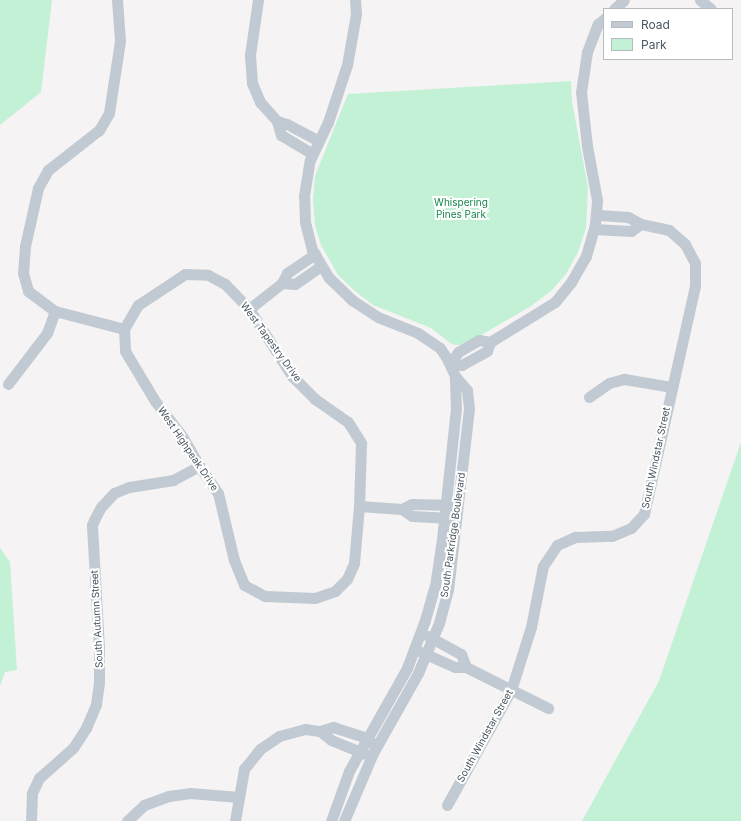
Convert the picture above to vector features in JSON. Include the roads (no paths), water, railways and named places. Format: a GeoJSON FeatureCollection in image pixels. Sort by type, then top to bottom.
{"type":"FeatureCollection","features":[{"type":"Feature","properties":{"kind":"street"},"geometry":{"type":"LineString","coordinates":[[117,0],[120,41],[109,113],[100,130],[48,170],[38,188],[30,220],[23,273],[28,291],[55,311],[124,329]]}},
{"type":"Feature","properties":{"kind":"street"},"geometry":{"type":"LineString","coordinates":[[258,0],[250,55],[252,83],[260,102],[277,121],[281,135],[313,154]]}},
{"type":"Feature","properties":{"kind":"street","name":"South Parkridge Boulevard"},"geometry":{"type":"LineString","coordinates":[[344,821],[370,757],[404,700],[426,655],[448,590],[469,409],[467,390],[455,376],[450,364],[440,348],[418,333],[378,317],[352,300],[329,278],[314,254],[305,222],[304,196],[313,154],[328,122],[347,65],[356,14],[355,0]]}},
{"type":"Feature","properties":{"kind":"street"},"geometry":{"type":"LineString","coordinates":[[615,8],[624,0]]}},
{"type":"Feature","properties":{"kind":"street"},"geometry":{"type":"LineString","coordinates":[[700,0],[710,8]]}},
{"type":"Feature","properties":{"kind":"street"},"geometry":{"type":"LineString","coordinates":[[450,364],[458,352],[479,340],[490,342],[555,302],[571,282],[586,256],[594,230],[597,200],[581,92],[587,52],[598,24],[603,19]]}},
{"type":"Feature","properties":{"kind":"street"},"geometry":{"type":"LineString","coordinates":[[277,121],[287,124],[319,141]]}},
{"type":"Feature","properties":{"kind":"street","name":"South Windstar Street"},"geometry":{"type":"LineString","coordinates":[[447,805],[512,690],[531,627],[543,566],[556,545],[575,537],[612,536],[631,528],[644,514],[695,286],[695,263],[685,244],[669,230],[641,224],[628,217],[596,214]]}},
{"type":"Feature","properties":{"kind":"street"},"geometry":{"type":"LineString","coordinates":[[594,230],[631,231],[641,224]]}},
{"type":"Feature","properties":{"kind":"street"},"geometry":{"type":"LineString","coordinates":[[249,309],[282,283],[287,273],[314,254]]}},
{"type":"Feature","properties":{"kind":"street"},"geometry":{"type":"LineString","coordinates":[[282,283],[295,284],[322,266]]}},
{"type":"Feature","properties":{"kind":"street","name":"West Tapestry Drive"},"geometry":{"type":"LineString","coordinates":[[124,329],[138,305],[185,274],[208,275],[225,284],[249,309],[292,376],[316,399],[348,422],[361,443],[359,506]]}},
{"type":"Feature","properties":{"kind":"street"},"geometry":{"type":"LineString","coordinates":[[8,384],[48,333],[55,311]]}},
{"type":"Feature","properties":{"kind":"street","name":"West Highpeak Drive"},"geometry":{"type":"LineString","coordinates":[[124,329],[125,351],[155,401],[182,436],[199,466],[218,492],[234,560],[244,585],[265,596],[316,598],[335,591],[348,579],[354,563],[359,506]]}},
{"type":"Feature","properties":{"kind":"street","name":"South Parkridge Boulevard"},"geometry":{"type":"LineString","coordinates":[[331,821],[350,771],[366,738],[397,687],[415,649],[435,586],[445,518],[456,409],[455,376]]}},
{"type":"Feature","properties":{"kind":"street"},"geometry":{"type":"LineString","coordinates":[[589,397],[609,383],[624,379],[672,387]]}},
{"type":"Feature","properties":{"kind":"street","name":"South Autumn Street"},"geometry":{"type":"LineString","coordinates":[[30,821],[32,793],[39,778],[73,748],[86,728],[96,704],[99,682],[99,648],[92,525],[101,507],[114,493],[129,487],[173,480],[199,466]]}},
{"type":"Feature","properties":{"kind":"street"},"geometry":{"type":"LineString","coordinates":[[359,506],[402,509],[412,504],[459,505]]}},
{"type":"Feature","properties":{"kind":"street"},"geometry":{"type":"LineString","coordinates":[[402,509],[412,516],[457,519]]}},
{"type":"Feature","properties":{"kind":"street"},"geometry":{"type":"LineString","coordinates":[[421,632],[461,654],[466,667]]}},
{"type":"Feature","properties":{"kind":"street"},"geometry":{"type":"LineString","coordinates":[[415,649],[455,667],[466,667],[548,708]]}},
{"type":"Feature","properties":{"kind":"street"},"geometry":{"type":"LineString","coordinates":[[235,821],[244,769],[260,749],[279,736],[304,729],[320,731],[333,727],[366,738],[376,746]]}},
{"type":"Feature","properties":{"kind":"street"},"geometry":{"type":"LineString","coordinates":[[320,731],[331,740],[360,751],[370,757]]}},
{"type":"Feature","properties":{"kind":"street"},"geometry":{"type":"LineString","coordinates":[[127,821],[144,805],[169,796],[190,793],[239,797]]}},
{"type":"Feature","properties":{"kind":"park label","name":"Whispering Pines Park"},"geometry":{"type":"Point","coordinates":[461,208]}}]}
